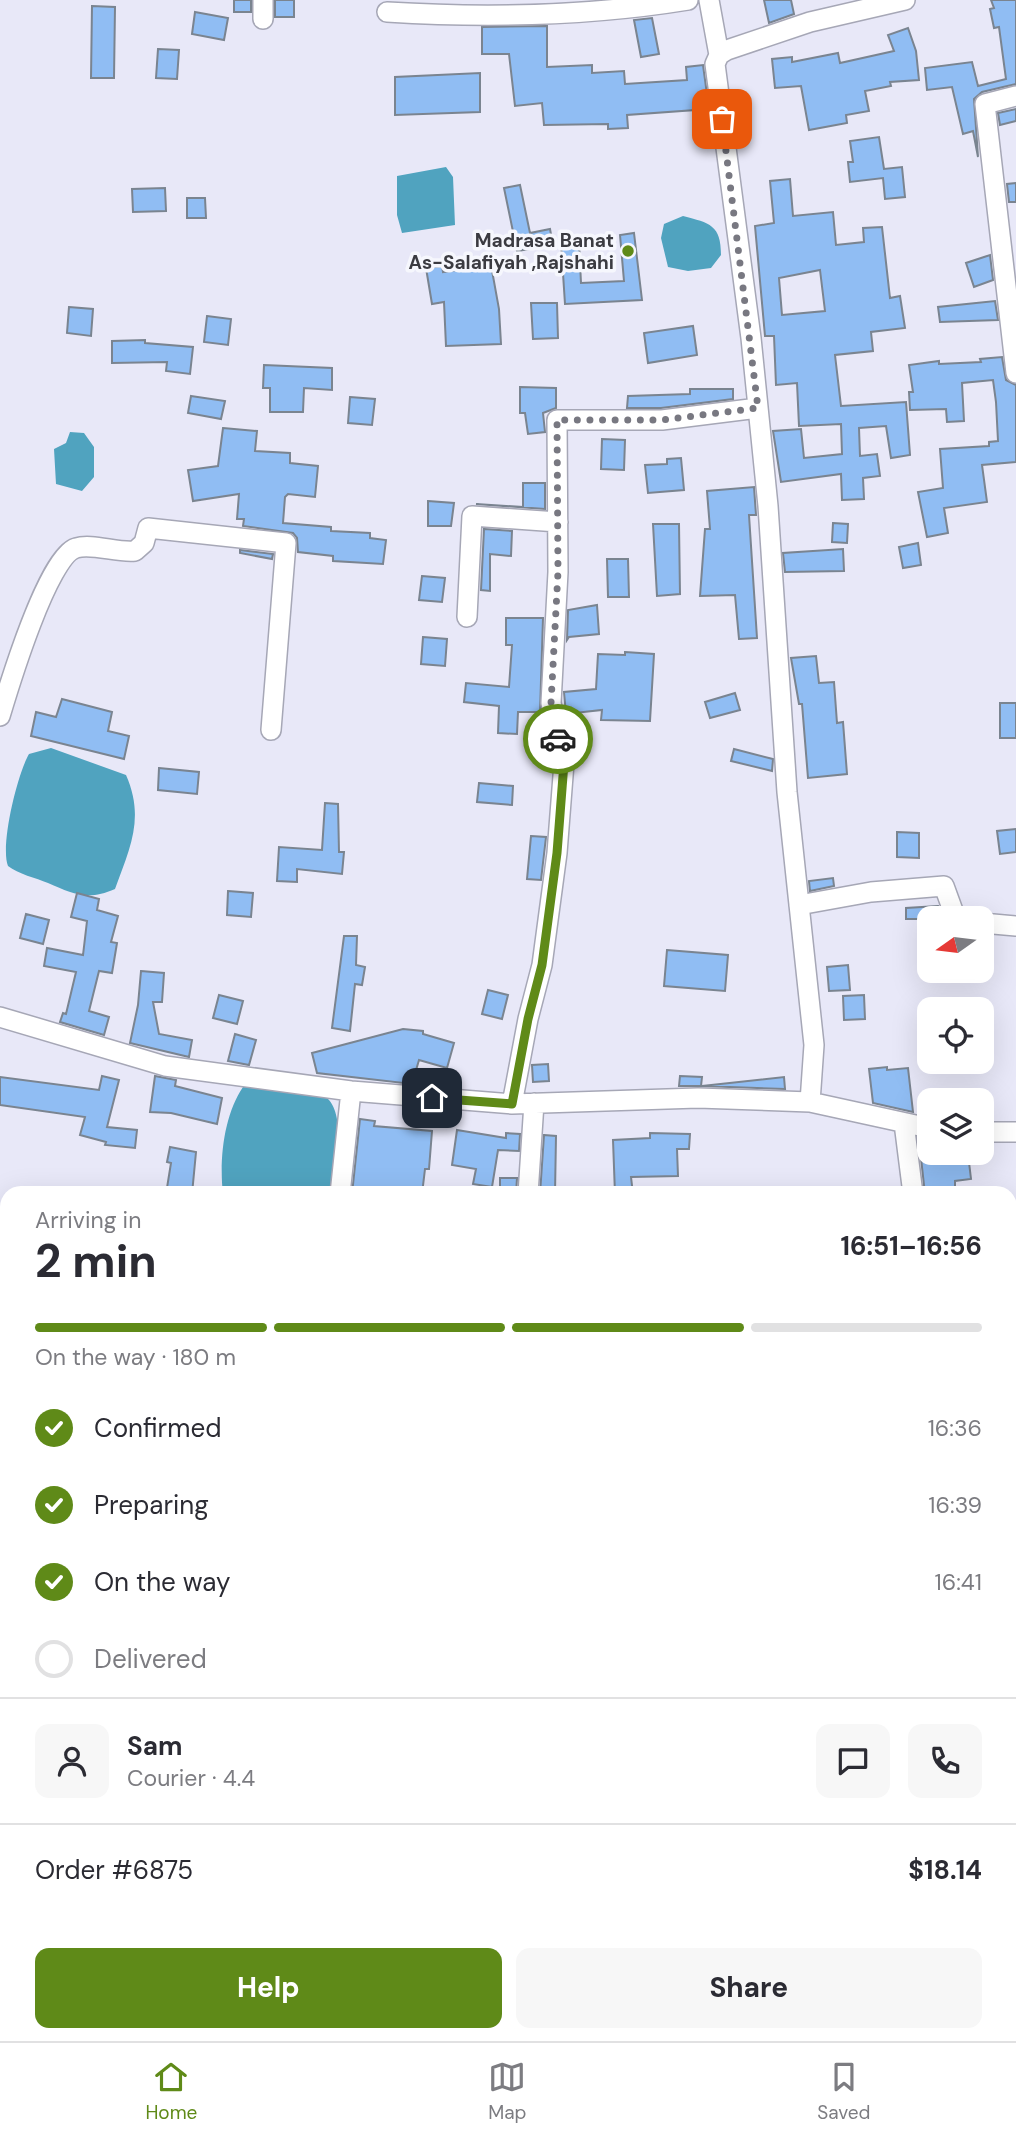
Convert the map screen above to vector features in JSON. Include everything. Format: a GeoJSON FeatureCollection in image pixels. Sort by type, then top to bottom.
{"type":"FeatureCollection","features":[{"type":"Feature","properties":{"kind":"street"},"geometry":{"type":"LineString","coordinates":[[387,12],[463,15],[643,7],[688,0]]}},
{"type":"Feature","properties":{"kind":"street"},"geometry":{"type":"LineString","coordinates":[[709,0],[719,55],[715,64],[758,408],[769,519],[787,792],[814,1045],[810,1102]]}},
{"type":"Feature","properties":{"kind":"street"},"geometry":{"type":"LineString","coordinates":[[719,55],[810,22],[905,0]]}},
{"type":"Feature","properties":{"kind":"street"},"geometry":{"type":"LineString","coordinates":[[1016,96],[985,104],[1016,373]]}},
{"type":"Feature","properties":{"kind":"street"},"geometry":{"type":"LineString","coordinates":[[512,1104],[528,1019],[542,965],[557,853],[564,763],[551,703],[558,572],[557,420],[662,420],[758,408]]}},
{"type":"Feature","properties":{"kind":"street"},"geometry":{"type":"LineString","coordinates":[[467,617],[472,516],[558,522]]}},
{"type":"Feature","properties":{"kind":"street"},"geometry":{"type":"LineString","coordinates":[[0,716],[40,603],[63,555],[78,547],[135,551],[144,544],[148,528],[286,543],[271,730]]}},
{"type":"Feature","properties":{"kind":"street"},"geometry":{"type":"LineString","coordinates":[[799,905],[871,892],[944,886],[951,906]]}},
{"type":"Feature","properties":{"kind":"street"},"geometry":{"type":"LineString","coordinates":[[994,924],[1016,926]]}},
{"type":"Feature","properties":{"kind":"street"},"geometry":{"type":"LineString","coordinates":[[0,1017],[165,1066],[351,1091],[512,1104],[698,1098],[810,1102],[917,1126]]}},
{"type":"Feature","properties":{"kind":"street"},"geometry":{"type":"LineString","coordinates":[[341,1186],[351,1091]]}},
{"type":"Feature","properties":{"kind":"street"},"geometry":{"type":"LineString","coordinates":[[529,1186],[534,1103]]}},
{"type":"Feature","properties":{"kind":"street"},"geometry":{"type":"LineString","coordinates":[[904,1123],[913,1186]]}},
{"type":"Feature","properties":{"kind":"street"},"geometry":{"type":"LineString","coordinates":[[994,1132],[1016,1132]]}},
{"type":"Feature","properties":{"kind":"water"},"geometry":{"type":"Polygon","coordinates":[[[446,167],[453,177],[455,225],[402,233],[397,215],[397,176],[446,167]]]}},
{"type":"Feature","properties":{"kind":"water"},"geometry":{"type":"Polygon","coordinates":[[[683,216],[707,224],[716,231],[721,255],[711,268],[688,271],[668,267],[661,238],[664,224],[683,216]]]}},
{"type":"Feature","properties":{"kind":"water"},"geometry":{"type":"Polygon","coordinates":[[[70,432],[84,433],[94,447],[94,477],[82,491],[56,484],[54,449],[66,443],[70,432]]]}},
{"type":"Feature","properties":{"kind":"water"},"geometry":{"type":"Polygon","coordinates":[[[51,748],[126,775],[132,791],[135,819],[130,846],[115,889],[97,895],[81,895],[22,874],[8,866],[8,827],[24,764],[29,754],[51,748]]]}},
{"type":"Feature","properties":{"kind":"water"},"geometry":{"type":"Polygon","coordinates":[[[265,1086],[311,1091],[324,1096],[331,1103],[338,1127],[334,1186],[223,1186],[224,1138],[231,1111],[243,1087],[265,1086]]]}},
{"type":"Feature","properties":{"kind":"building"},"geometry":{"type":"Polygon","coordinates":[[[234,0],[251,0],[251,12],[234,12],[234,0]]]}},
{"type":"Feature","properties":{"kind":"building"},"geometry":{"type":"Polygon","coordinates":[[[275,0],[294,0],[294,17],[275,17],[275,0]]]}},
{"type":"Feature","properties":{"kind":"building"},"geometry":{"type":"Polygon","coordinates":[[[764,0],[791,0],[794,14],[769,23],[764,0]]]}},
{"type":"Feature","properties":{"kind":"building"},"geometry":{"type":"Polygon","coordinates":[[[991,0],[1016,0],[1016,84],[982,92],[974,99],[978,157],[973,131],[963,134],[952,87],[927,90],[925,68],[972,62],[978,86],[1006,79],[999,27],[994,28],[990,9],[994,8],[991,0]]]}},
{"type":"Feature","properties":{"kind":"building"},"geometry":{"type":"Polygon","coordinates":[[[92,6],[115,7],[114,78],[91,78],[92,6]]]}},
{"type":"Feature","properties":{"kind":"building"},"geometry":{"type":"Polygon","coordinates":[[[195,12],[228,18],[224,40],[192,34],[195,12]]]}},
{"type":"Feature","properties":{"kind":"building"},"geometry":{"type":"Polygon","coordinates":[[[652,18],[659,54],[641,57],[634,20],[652,18]]]}},
{"type":"Feature","properties":{"kind":"building"},"geometry":{"type":"Polygon","coordinates":[[[547,26],[547,67],[592,65],[592,73],[624,71],[625,84],[687,80],[686,67],[703,65],[709,109],[627,115],[628,128],[608,129],[608,124],[544,125],[542,103],[515,106],[509,54],[482,54],[482,27],[547,26]]]}},
{"type":"Feature","properties":{"kind":"building"},"geometry":{"type":"Polygon","coordinates":[[[908,28],[916,51],[919,80],[890,82],[891,86],[865,91],[869,111],[846,115],[847,123],[809,130],[801,86],[775,88],[772,59],[792,57],[792,62],[838,53],[840,63],[894,51],[888,35],[908,28]]]}},
{"type":"Feature","properties":{"kind":"building"},"geometry":{"type":"Polygon","coordinates":[[[158,49],[179,50],[177,79],[156,78],[158,49]]]}},
{"type":"Feature","properties":{"kind":"building"},"geometry":{"type":"Polygon","coordinates":[[[480,73],[480,112],[395,115],[395,77],[480,73]]]}},
{"type":"Feature","properties":{"kind":"building"},"geometry":{"type":"Polygon","coordinates":[[[1016,109],[1016,121],[1000,125],[998,113],[1016,109]]]}},
{"type":"Feature","properties":{"kind":"building"},"geometry":{"type":"Polygon","coordinates":[[[879,137],[884,169],[902,167],[905,197],[885,199],[883,178],[850,182],[848,162],[853,162],[850,141],[879,137]]]}},
{"type":"Feature","properties":{"kind":"building"},"geometry":{"type":"Polygon","coordinates":[[[790,179],[793,216],[833,212],[836,245],[864,242],[863,228],[882,227],[890,298],[900,296],[905,328],[871,332],[873,351],[835,355],[841,406],[906,402],[910,455],[891,458],[886,426],[859,428],[860,456],[877,454],[880,476],[863,478],[864,499],[842,500],[841,474],[781,482],[773,431],[801,429],[804,458],[842,454],[841,424],[799,426],[797,383],[776,385],[774,336],[765,336],[755,226],[774,223],[770,181],[790,179]],[[820,270],[779,278],[782,315],[825,311],[820,270]]]}},
{"type":"Feature","properties":{"kind":"building"},"geometry":{"type":"Polygon","coordinates":[[[1016,183],[1016,202],[1009,202],[1007,184],[1016,183]]]}},
{"type":"Feature","properties":{"kind":"building"},"geometry":{"type":"Polygon","coordinates":[[[520,185],[530,233],[550,229],[553,245],[517,251],[504,188],[520,185]]]}},
{"type":"Feature","properties":{"kind":"building"},"geometry":{"type":"Polygon","coordinates":[[[165,188],[166,211],[133,212],[132,189],[165,188]]]}},
{"type":"Feature","properties":{"kind":"building"},"geometry":{"type":"Polygon","coordinates":[[[187,198],[205,198],[206,218],[187,218],[187,198]]]}},
{"type":"Feature","properties":{"kind":"building"},"geometry":{"type":"Polygon","coordinates":[[[634,233],[642,300],[565,304],[561,243],[579,242],[581,283],[624,281],[620,235],[634,233]]]}},
{"type":"Feature","properties":{"kind":"building"},"geometry":{"type":"Polygon","coordinates":[[[990,255],[993,280],[974,287],[966,263],[990,255]]]}},
{"type":"Feature","properties":{"kind":"building"},"geometry":{"type":"Polygon","coordinates":[[[491,265],[499,309],[501,344],[446,346],[444,302],[432,304],[426,268],[442,266],[443,272],[491,265]]]}},
{"type":"Feature","properties":{"kind":"building"},"geometry":{"type":"Polygon","coordinates":[[[995,301],[998,320],[940,322],[938,307],[995,301]]]}},
{"type":"Feature","properties":{"kind":"building"},"geometry":{"type":"Polygon","coordinates":[[[531,303],[557,303],[558,338],[533,339],[531,303]]]}},
{"type":"Feature","properties":{"kind":"building"},"geometry":{"type":"Polygon","coordinates":[[[69,307],[93,309],[91,336],[67,333],[69,307]]]}},
{"type":"Feature","properties":{"kind":"building"},"geometry":{"type":"Polygon","coordinates":[[[207,316],[231,319],[228,345],[204,342],[207,316]]]}},
{"type":"Feature","properties":{"kind":"building"},"geometry":{"type":"Polygon","coordinates":[[[693,326],[697,355],[648,363],[644,333],[693,326]]]}},
{"type":"Feature","properties":{"kind":"building"},"geometry":{"type":"Polygon","coordinates":[[[145,340],[145,343],[193,347],[190,374],[166,371],[167,362],[112,363],[112,341],[145,340]]]}},
{"type":"Feature","properties":{"kind":"building"},"geometry":{"type":"Polygon","coordinates":[[[1002,357],[1006,380],[1016,385],[1016,462],[982,465],[987,502],[944,508],[948,533],[927,537],[918,492],[943,488],[940,449],[989,446],[989,442],[998,441],[996,402],[993,380],[962,383],[964,421],[947,422],[946,409],[910,410],[909,392],[913,392],[909,365],[939,361],[939,364],[981,362],[980,359],[1002,357]]]}},
{"type":"Feature","properties":{"kind":"building"},"geometry":{"type":"Polygon","coordinates":[[[264,365],[332,368],[332,390],[304,388],[303,412],[270,412],[270,388],[263,388],[264,365]]]}},
{"type":"Feature","properties":{"kind":"building"},"geometry":{"type":"Polygon","coordinates":[[[520,387],[556,388],[556,408],[543,413],[545,432],[528,434],[525,413],[520,413],[520,387]]]}},
{"type":"Feature","properties":{"kind":"building"},"geometry":{"type":"Polygon","coordinates":[[[690,389],[733,389],[733,399],[661,408],[627,408],[628,396],[690,394],[690,389]]]}},
{"type":"Feature","properties":{"kind":"building"},"geometry":{"type":"Polygon","coordinates":[[[191,396],[225,401],[221,419],[188,413],[191,396]]]}},
{"type":"Feature","properties":{"kind":"building"},"geometry":{"type":"Polygon","coordinates":[[[350,397],[375,399],[372,425],[348,423],[350,397]]]}},
{"type":"Feature","properties":{"kind":"building"},"geometry":{"type":"Polygon","coordinates":[[[223,428],[257,431],[255,451],[290,453],[290,463],[318,466],[315,497],[288,494],[285,497],[283,523],[331,527],[331,531],[370,533],[370,538],[386,540],[383,564],[333,561],[333,556],[298,552],[297,538],[293,533],[243,526],[244,519],[237,519],[239,494],[193,501],[188,470],[218,466],[223,428]]]}},
{"type":"Feature","properties":{"kind":"building"},"geometry":{"type":"Polygon","coordinates":[[[602,439],[625,440],[624,470],[601,469],[602,439]]]}},
{"type":"Feature","properties":{"kind":"building"},"geometry":{"type":"Polygon","coordinates":[[[681,458],[684,490],[648,493],[645,465],[667,464],[667,459],[681,458]]]}},
{"type":"Feature","properties":{"kind":"building"},"geometry":{"type":"Polygon","coordinates":[[[523,483],[545,483],[545,509],[476,504],[523,507],[523,483]]]}},
{"type":"Feature","properties":{"kind":"building"},"geometry":{"type":"Polygon","coordinates":[[[754,487],[756,515],[749,515],[757,638],[739,639],[735,595],[700,596],[705,529],[710,529],[707,491],[754,487]]]}},
{"type":"Feature","properties":{"kind":"building"},"geometry":{"type":"Polygon","coordinates":[[[428,501],[454,503],[451,526],[428,526],[428,501]]]}},
{"type":"Feature","properties":{"kind":"building"},"geometry":{"type":"Polygon","coordinates":[[[833,523],[848,524],[847,543],[832,542],[833,523]]]}},
{"type":"Feature","properties":{"kind":"building"},"geometry":{"type":"Polygon","coordinates":[[[653,524],[679,524],[680,594],[657,596],[653,524]]]}},
{"type":"Feature","properties":{"kind":"building"},"geometry":{"type":"Polygon","coordinates":[[[484,529],[512,531],[511,556],[490,554],[490,591],[481,590],[484,529]]]}},
{"type":"Feature","properties":{"kind":"building"},"geometry":{"type":"Polygon","coordinates":[[[918,543],[921,565],[903,568],[899,547],[918,543]]]}},
{"type":"Feature","properties":{"kind":"building"},"geometry":{"type":"Polygon","coordinates":[[[843,549],[844,571],[785,572],[783,553],[843,549]]]}},
{"type":"Feature","properties":{"kind":"building"},"geometry":{"type":"Polygon","coordinates":[[[240,550],[273,554],[272,559],[240,553],[240,550]]]}},
{"type":"Feature","properties":{"kind":"building"},"geometry":{"type":"Polygon","coordinates":[[[607,559],[628,559],[629,597],[608,597],[607,559]]]}},
{"type":"Feature","properties":{"kind":"building"},"geometry":{"type":"Polygon","coordinates":[[[422,576],[445,578],[442,602],[419,600],[422,576]]]}},
{"type":"Feature","properties":{"kind":"building"},"geometry":{"type":"Polygon","coordinates":[[[597,605],[599,634],[569,637],[567,640],[568,610],[597,605]]]}},
{"type":"Feature","properties":{"kind":"building"},"geometry":{"type":"Polygon","coordinates":[[[506,618],[543,618],[540,712],[518,712],[517,734],[498,733],[499,706],[464,702],[466,683],[509,687],[512,645],[506,645],[506,618]]]}},
{"type":"Feature","properties":{"kind":"building"},"geometry":{"type":"Polygon","coordinates":[[[423,637],[447,639],[445,666],[421,664],[423,637]]]}},
{"type":"Feature","properties":{"kind":"building"},"geometry":{"type":"Polygon","coordinates":[[[625,652],[654,654],[650,721],[601,720],[602,710],[566,714],[564,692],[596,689],[598,654],[625,655],[625,652]]]}},
{"type":"Feature","properties":{"kind":"building"},"geometry":{"type":"Polygon","coordinates":[[[816,656],[819,683],[834,682],[837,723],[843,722],[847,774],[808,778],[802,704],[799,704],[791,658],[816,656]]]}},
{"type":"Feature","properties":{"kind":"building"},"geometry":{"type":"Polygon","coordinates":[[[735,693],[740,710],[710,718],[705,702],[735,693]]]}},
{"type":"Feature","properties":{"kind":"building"},"geometry":{"type":"Polygon","coordinates":[[[62,699],[112,712],[108,731],[129,736],[124,759],[31,736],[36,712],[56,717],[62,699]]]}},
{"type":"Feature","properties":{"kind":"building"},"geometry":{"type":"Polygon","coordinates":[[[1000,703],[1016,703],[1016,738],[1000,738],[1000,703]]]}},
{"type":"Feature","properties":{"kind":"building"},"geometry":{"type":"Polygon","coordinates":[[[734,749],[773,759],[772,771],[731,761],[734,749]]]}},
{"type":"Feature","properties":{"kind":"building"},"geometry":{"type":"Polygon","coordinates":[[[159,768],[199,772],[197,794],[158,790],[159,768]]]}},
{"type":"Feature","properties":{"kind":"building"},"geometry":{"type":"Polygon","coordinates":[[[479,783],[513,786],[512,805],[477,802],[479,783]]]}},
{"type":"Feature","properties":{"kind":"building"},"geometry":{"type":"Polygon","coordinates":[[[325,803],[338,804],[339,852],[344,852],[342,874],[297,869],[297,882],[277,881],[279,847],[322,850],[325,803]]]}},
{"type":"Feature","properties":{"kind":"building"},"geometry":{"type":"Polygon","coordinates":[[[1016,829],[1016,852],[1000,854],[997,831],[1016,829]]]}},
{"type":"Feature","properties":{"kind":"building"},"geometry":{"type":"Polygon","coordinates":[[[897,832],[919,833],[919,858],[897,857],[897,832]]]}},
{"type":"Feature","properties":{"kind":"building"},"geometry":{"type":"Polygon","coordinates":[[[531,836],[546,837],[541,880],[527,879],[531,836]]]}},
{"type":"Feature","properties":{"kind":"building"},"geometry":{"type":"Polygon","coordinates":[[[833,878],[834,886],[810,891],[809,881],[833,878]]]}},
{"type":"Feature","properties":{"kind":"building"},"geometry":{"type":"Polygon","coordinates":[[[228,891],[253,893],[251,917],[227,915],[228,891]]]}},
{"type":"Feature","properties":{"kind":"building"},"geometry":{"type":"Polygon","coordinates":[[[77,893],[99,899],[97,910],[118,916],[111,942],[117,943],[112,973],[99,971],[89,1011],[109,1017],[104,1035],[60,1022],[63,1013],[66,1014],[76,972],[44,966],[47,948],[83,955],[87,921],[71,917],[77,893]]]}},
{"type":"Feature","properties":{"kind":"building"},"geometry":{"type":"Polygon","coordinates":[[[917,907],[917,919],[906,919],[906,908],[917,907]]]}},
{"type":"Feature","properties":{"kind":"building"},"geometry":{"type":"Polygon","coordinates":[[[26,914],[49,920],[43,944],[20,938],[26,914]]]}},
{"type":"Feature","properties":{"kind":"building"},"geometry":{"type":"Polygon","coordinates":[[[344,936],[357,936],[356,965],[365,967],[362,985],[355,984],[350,1031],[332,1028],[344,936]]]}},
{"type":"Feature","properties":{"kind":"building"},"geometry":{"type":"Polygon","coordinates":[[[667,950],[728,955],[725,991],[664,986],[667,950]]]}},
{"type":"Feature","properties":{"kind":"building"},"geometry":{"type":"Polygon","coordinates":[[[848,965],[850,990],[829,991],[827,967],[848,965]]]}},
{"type":"Feature","properties":{"kind":"building"},"geometry":{"type":"Polygon","coordinates":[[[141,971],[164,973],[162,1002],[153,1002],[159,1034],[192,1040],[189,1057],[130,1043],[138,1005],[141,971]]]}},
{"type":"Feature","properties":{"kind":"building"},"geometry":{"type":"Polygon","coordinates":[[[488,990],[508,995],[502,1019],[482,1014],[488,990]]]}},
{"type":"Feature","properties":{"kind":"building"},"geometry":{"type":"Polygon","coordinates":[[[219,995],[243,1001],[237,1024],[213,1018],[219,995]]]}},
{"type":"Feature","properties":{"kind":"building"},"geometry":{"type":"Polygon","coordinates":[[[864,995],[865,1019],[844,1020],[843,996],[864,995]]]}},
{"type":"Feature","properties":{"kind":"building"},"geometry":{"type":"Polygon","coordinates":[[[403,1029],[423,1031],[423,1034],[454,1043],[447,1068],[419,1060],[412,1084],[317,1073],[312,1053],[403,1029]]]}},
{"type":"Feature","properties":{"kind":"building"},"geometry":{"type":"Polygon","coordinates":[[[235,1034],[256,1040],[249,1065],[228,1061],[235,1034]]]}},
{"type":"Feature","properties":{"kind":"building"},"geometry":{"type":"Polygon","coordinates":[[[548,1064],[549,1081],[533,1082],[532,1065],[548,1064]]]}},
{"type":"Feature","properties":{"kind":"building"},"geometry":{"type":"Polygon","coordinates":[[[887,1067],[887,1070],[908,1068],[913,1112],[873,1103],[869,1069],[887,1067]]]}},
{"type":"Feature","properties":{"kind":"building"},"geometry":{"type":"Polygon","coordinates":[[[102,1076],[119,1080],[107,1127],[137,1130],[135,1148],[105,1145],[106,1142],[80,1135],[85,1117],[0,1105],[0,1077],[99,1090],[102,1076]]]}},
{"type":"Feature","properties":{"kind":"building"},"geometry":{"type":"Polygon","coordinates":[[[155,1076],[176,1080],[175,1086],[222,1098],[217,1124],[171,1113],[150,1112],[155,1076]]]}},
{"type":"Feature","properties":{"kind":"building"},"geometry":{"type":"Polygon","coordinates":[[[680,1076],[702,1077],[701,1086],[679,1086],[680,1076]]]}},
{"type":"Feature","properties":{"kind":"building"},"geometry":{"type":"Polygon","coordinates":[[[784,1077],[785,1089],[702,1086],[784,1077]]]}},
{"type":"Feature","properties":{"kind":"building"},"geometry":{"type":"Polygon","coordinates":[[[360,1119],[375,1121],[374,1126],[432,1131],[429,1169],[425,1169],[423,1186],[353,1186],[360,1119]]]}},
{"type":"Feature","properties":{"kind":"building"},"geometry":{"type":"Polygon","coordinates":[[[457,1130],[506,1138],[506,1133],[520,1134],[519,1151],[498,1150],[492,1186],[473,1184],[476,1169],[452,1165],[457,1130]]]}},
{"type":"Feature","properties":{"kind":"building"},"geometry":{"type":"Polygon","coordinates":[[[650,1133],[690,1134],[689,1149],[677,1149],[678,1176],[631,1177],[632,1186],[615,1186],[613,1140],[650,1138],[650,1133]]]}},
{"type":"Feature","properties":{"kind":"building"},"geometry":{"type":"Polygon","coordinates":[[[544,1135],[556,1136],[555,1186],[541,1186],[544,1135]]]}},
{"type":"Feature","properties":{"kind":"building"},"geometry":{"type":"Polygon","coordinates":[[[170,1147],[196,1152],[193,1186],[167,1186],[171,1163],[167,1162],[170,1147]]]}},
{"type":"Feature","properties":{"kind":"building"},"geometry":{"type":"Polygon","coordinates":[[[922,1165],[969,1165],[971,1179],[955,1181],[955,1186],[924,1186],[922,1165]]]}},
{"type":"Feature","properties":{"kind":"building"},"geometry":{"type":"Polygon","coordinates":[[[500,1178],[517,1178],[516,1186],[500,1186],[500,1178]]]}},
{"type":"Feature","properties":{"kind":"way so far"},"geometry":{"type":"LineString","coordinates":[[558,739],[551,703],[558,572],[557,420],[662,420],[758,408],[722,119]]}},
{"type":"Feature","properties":{"kind":"place","name":"Madrasa Banat As-Salafiyah ,Rajshahi"},"geometry":{"type":"Point","coordinates":[628,251]}},
{"type":"Feature","properties":{"kind":"route"},"geometry":{"type":"LineString","coordinates":[[432,1098],[512,1104],[528,1019],[542,965],[557,853],[564,763],[558,739]]}}]}
